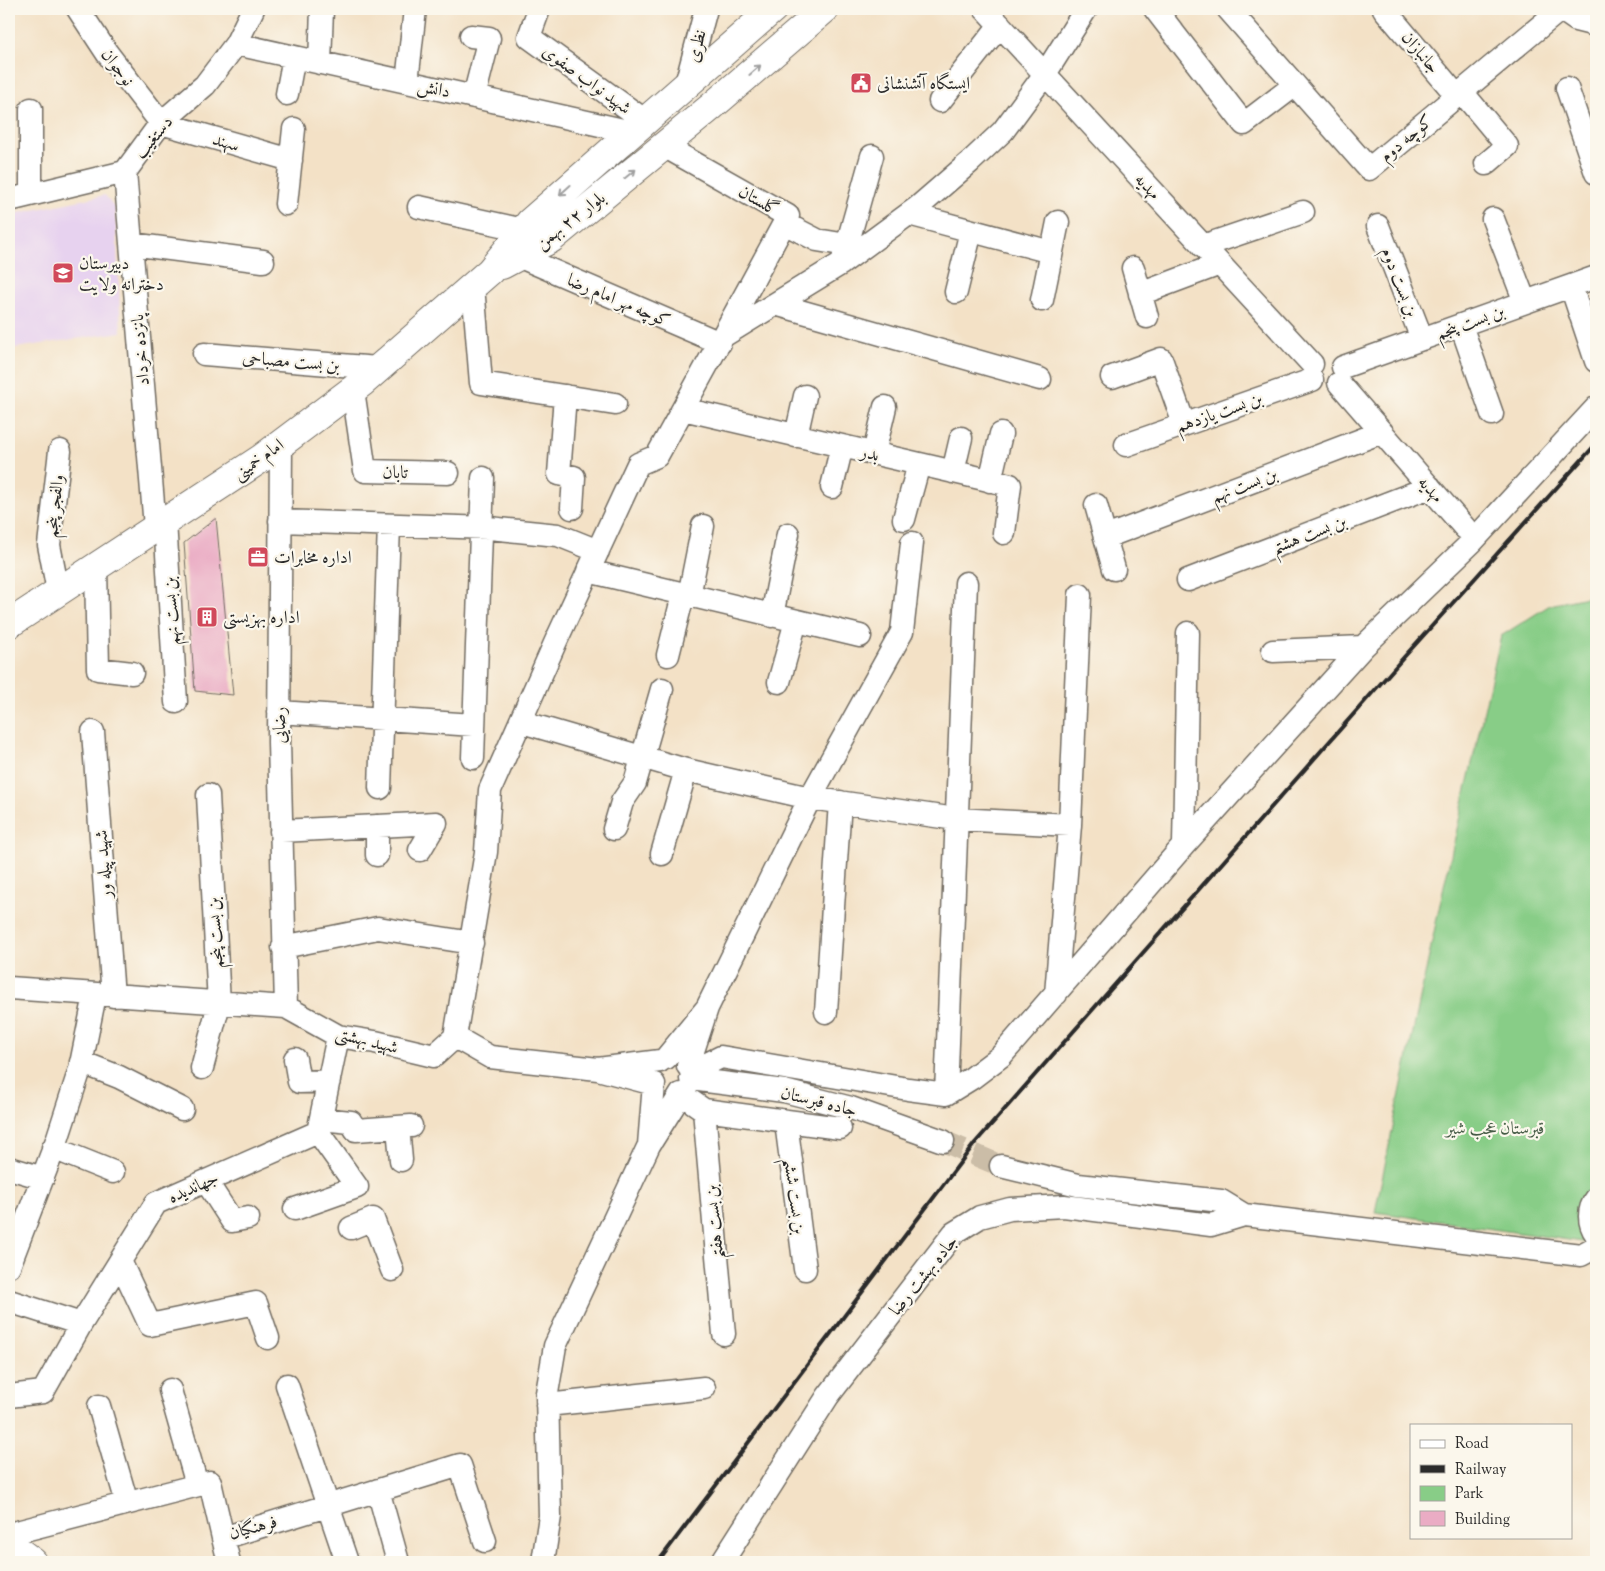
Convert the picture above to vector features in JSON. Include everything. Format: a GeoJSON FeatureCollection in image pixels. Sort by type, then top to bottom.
{"type":"FeatureCollection","features":[{"type":"Feature","properties":{"kind":"main road","name":"بلوار ۲۲ بهمن"},"geometry":{"type":"LineString","coordinates":[[482,279],[524,230],[638,126],[773,9]]}},
{"type":"Feature","properties":{"kind":"main road","name":"بلوار ۲۲ بهمن"},"geometry":{"type":"LineString","coordinates":[[482,279],[518,256],[551,239],[825,9]]}},
{"type":"Feature","properties":{"kind":"main road","name":"امام خمینی"},"geometry":{"type":"LineString","coordinates":[[9,624],[281,444],[353,390],[482,279]]}},
{"type":"Feature","properties":{"kind":"main road"},"geometry":{"type":"LineString","coordinates":[[9,1544],[32,1562]]}},
{"type":"Feature","properties":{"kind":"street","name":"نوجوان"},"geometry":{"type":"LineString","coordinates":[[78,9],[107,53],[161,123]]}},
{"type":"Feature","properties":{"kind":"street","name":"دستغیب"},"geometry":{"type":"LineString","coordinates":[[9,200],[125,172],[161,123],[204,85],[236,44],[253,9]]}},
{"type":"Feature","properties":{"kind":"street"},"geometry":{"type":"LineString","coordinates":[[320,62],[322,9]]}},
{"type":"Feature","properties":{"kind":"street"},"geometry":{"type":"LineString","coordinates":[[407,82],[415,9]]}},
{"type":"Feature","properties":{"kind":"street","name":"شهید نواب صفوی"},"geometry":{"type":"LineString","coordinates":[[539,9],[529,37],[638,126]]}},
{"type":"Feature","properties":{"kind":"street","name":"نظری"},"geometry":{"type":"LineString","coordinates":[[686,84],[706,9]]}},
{"type":"Feature","properties":{"kind":"street","name":"مهدیه"},"geometry":{"type":"LineString","coordinates":[[985,9],[1220,264],[1312,372]]}},
{"type":"Feature","properties":{"kind":"street"},"geometry":{"type":"LineString","coordinates":[[722,340],[845,254],[909,214],[1003,132],[1046,74],[1086,9]]}},
{"type":"Feature","properties":{"kind":"street"},"geometry":{"type":"LineString","coordinates":[[1155,9],[1244,124],[1295,85]]}},
{"type":"Feature","properties":{"kind":"street","name":"کوچه دوم"},"geometry":{"type":"LineString","coordinates":[[1228,9],[1369,169],[1561,9]]}},
{"type":"Feature","properties":{"kind":"street","name":"جانبازان"},"geometry":{"type":"LineString","coordinates":[[1384,9],[1507,146],[1486,164]]}},
{"type":"Feature","properties":{"kind":"street"},"geometry":{"type":"LineString","coordinates":[[1561,9],[1576,20],[1596,25]]}},
{"type":"Feature","properties":{"kind":"street"},"geometry":{"type":"LineString","coordinates":[[940,101],[1000,25]]}},
{"type":"Feature","properties":{"kind":"street"},"geometry":{"type":"LineString","coordinates":[[471,36],[489,38],[474,97]]}},
{"type":"Feature","properties":{"kind":"street","name":"دانش"},"geometry":{"type":"LineString","coordinates":[[236,44],[474,97],[638,126]]}},
{"type":"Feature","properties":{"kind":"street"},"geometry":{"type":"LineString","coordinates":[[287,94],[294,56]]}},
{"type":"Feature","properties":{"kind":"street"},"geometry":{"type":"LineString","coordinates":[[1567,88],[1596,173]]}},
{"type":"Feature","properties":{"kind":"street"},"geometry":{"type":"LineString","coordinates":[[31,109],[31,194]]}},
{"type":"Feature","properties":{"kind":"street","name":"سهند"},"geometry":{"type":"LineString","coordinates":[[161,123],[291,160]]}},
{"type":"Feature","properties":{"kind":"street"},"geometry":{"type":"LineString","coordinates":[[286,204],[294,129]]}},
{"type":"Feature","properties":{"kind":"street","name":"گلستان"},"geometry":{"type":"LineString","coordinates":[[455,1037],[486,852],[490,790],[638,464],[657,456],[788,216],[664,146]]}},
{"type":"Feature","properties":{"kind":"street"},"geometry":{"type":"LineString","coordinates":[[845,254],[872,156]]}},
{"type":"Feature","properties":{"kind":"street","name":"پانزده خرداد"},"geometry":{"type":"LineString","coordinates":[[125,172],[160,524]]}},
{"type":"Feature","properties":{"kind":"street"},"geometry":{"type":"LineString","coordinates":[[419,207],[524,230]]}},
{"type":"Feature","properties":{"kind":"street"},"geometry":{"type":"LineString","coordinates":[[1203,246],[1303,212]]}},
{"type":"Feature","properties":{"kind":"street"},"geometry":{"type":"LineString","coordinates":[[909,214],[1051,252]]}},
{"type":"Feature","properties":{"kind":"street"},"geometry":{"type":"LineString","coordinates":[[1493,219],[1525,302]]}},
{"type":"Feature","properties":{"kind":"street"},"geometry":{"type":"LineString","coordinates":[[1042,300],[1058,222]]}},
{"type":"Feature","properties":{"kind":"street"},"geometry":{"type":"LineString","coordinates":[[784,223],[845,254]]}},
{"type":"Feature","properties":{"kind":"street","name":"بن بست دوم"},"geometry":{"type":"LineString","coordinates":[[1378,226],[1422,339]]}},
{"type":"Feature","properties":{"kind":"street"},"geometry":{"type":"LineString","coordinates":[[956,292],[971,231]]}},
{"type":"Feature","properties":{"kind":"street"},"geometry":{"type":"LineString","coordinates":[[132,244],[263,261]]}},
{"type":"Feature","properties":{"kind":"street","name":"کوچه مهر امام رضا"},"geometry":{"type":"LineString","coordinates":[[518,256],[722,340]]}},
{"type":"Feature","properties":{"kind":"street"},"geometry":{"type":"LineString","coordinates":[[1140,294],[1220,264]]}},
{"type":"Feature","properties":{"kind":"street"},"geometry":{"type":"LineString","coordinates":[[1133,268],[1147,317]]}},
{"type":"Feature","properties":{"kind":"street","name":"بن بست پنجم"},"geometry":{"type":"LineString","coordinates":[[1341,375],[1422,339],[1596,277]]}},
{"type":"Feature","properties":{"kind":"street"},"geometry":{"type":"LineString","coordinates":[[482,279],[481,383],[615,404]]}},
{"type":"Feature","properties":{"kind":"street"},"geometry":{"type":"LineString","coordinates":[[1571,286],[1596,361]]}},
{"type":"Feature","properties":{"kind":"street"},"geometry":{"type":"LineString","coordinates":[[774,304],[1040,379]]}},
{"type":"Feature","properties":{"kind":"street"},"geometry":{"type":"LineString","coordinates":[[1461,325],[1492,414]]}},
{"type":"Feature","properties":{"kind":"street","name":"بن بست مصباحی"},"geometry":{"type":"LineString","coordinates":[[204,354],[378,368]]}},
{"type":"Feature","properties":{"kind":"street","name":"بن بست یازدهم"},"geometry":{"type":"LineString","coordinates":[[1126,445],[1184,424],[1312,372],[1320,356],[1331,355],[1340,361],[1341,375]]}},
{"type":"Feature","properties":{"kind":"street"},"geometry":{"type":"LineString","coordinates":[[1112,377],[1161,359],[1184,424]]}},
{"type":"Feature","properties":{"kind":"street","name":"مهدیه"},"geometry":{"type":"LineString","coordinates":[[1341,375],[1382,432],[1465,528]]}},
{"type":"Feature","properties":{"kind":"street","name":"تابان"},"geometry":{"type":"LineString","coordinates":[[353,390],[365,471],[448,473]]}},
{"type":"Feature","properties":{"kind":"street"},"geometry":{"type":"LineString","coordinates":[[566,396],[559,474],[574,477],[572,508]]}},
{"type":"Feature","properties":{"kind":"street"},"geometry":{"type":"LineString","coordinates":[[796,436],[804,396]]}},
{"type":"Feature","properties":{"kind":"street"},"geometry":{"type":"LineString","coordinates":[[874,453],[885,407]]}},
{"type":"Feature","properties":{"kind":"street"},"geometry":{"type":"LineString","coordinates":[[455,1037],[490,1057],[598,1069],[654,1084],[662,1093],[675,1096],[688,1078],[722,1057],[946,1094],[972,1078],[1001,1056],[1184,845],[1363,647],[1472,542],[1596,408]]}},
{"type":"Feature","properties":{"kind":"street","name":"بدر"},"geometry":{"type":"LineString","coordinates":[[683,409],[1010,485],[1004,533]]}},
{"type":"Feature","properties":{"kind":"street","name":"بن بست نهم"},"geometry":{"type":"LineString","coordinates":[[1106,537],[1382,432]]}},
{"type":"Feature","properties":{"kind":"street"},"geometry":{"type":"LineString","coordinates":[[990,480],[1001,434]]}},
{"type":"Feature","properties":{"kind":"street"},"geometry":{"type":"LineString","coordinates":[[953,472],[960,438]]}},
{"type":"Feature","properties":{"kind":"street","name":"رضایی"},"geometry":{"type":"LineString","coordinates":[[281,444],[279,712],[283,947],[286,1007]]}},
{"type":"Feature","properties":{"kind":"street"},"geometry":{"type":"LineString","coordinates":[[832,487],[842,446]]}},
{"type":"Feature","properties":{"kind":"street","name":"والفجر پنجم"},"geometry":{"type":"LineString","coordinates":[[58,591],[49,545],[60,451]]}},
{"type":"Feature","properties":{"kind":"street"},"geometry":{"type":"LineString","coordinates":[[904,519],[919,464]]}},
{"type":"Feature","properties":{"kind":"street"},"geometry":{"type":"LineString","coordinates":[[473,758],[483,478]]}},
{"type":"Feature","properties":{"kind":"street","name":"بن بست هشتم"},"geometry":{"type":"LineString","coordinates":[[1188,580],[1430,488]]}},
{"type":"Feature","properties":{"kind":"street"},"geometry":{"type":"LineString","coordinates":[[1096,505],[1114,568]]}},
{"type":"Feature","properties":{"kind":"street"},"geometry":{"type":"LineString","coordinates":[[280,521],[482,528],[558,535],[593,562],[686,596],[860,636]]}},
{"type":"Feature","properties":{"kind":"street","name":"بن بست نهم"},"geometry":{"type":"LineString","coordinates":[[160,524],[176,702]]}},
{"type":"Feature","properties":{"kind":"street"},"geometry":{"type":"LineString","coordinates":[[380,788],[389,525]]}},
{"type":"Feature","properties":{"kind":"street"},"geometry":{"type":"LineString","coordinates":[[668,655],[686,596],[703,526]]}},
{"type":"Feature","properties":{"kind":"street"},"geometry":{"type":"LineString","coordinates":[[772,616],[788,534]]}},
{"type":"Feature","properties":{"kind":"street"},"geometry":{"type":"LineString","coordinates":[[543,1562],[550,1516],[547,1393],[556,1346],[649,1145],[688,1078],[707,1008],[810,798],[902,632],[912,543]]}},
{"type":"Feature","properties":{"kind":"street"},"geometry":{"type":"LineString","coordinates":[[96,566],[98,669],[132,673]]}},
{"type":"Feature","properties":{"kind":"street"},"geometry":{"type":"LineString","coordinates":[[946,1094],[966,583]]}},
{"type":"Feature","properties":{"kind":"street"},"geometry":{"type":"LineString","coordinates":[[1056,994],[1070,825],[1080,596]]}},
{"type":"Feature","properties":{"kind":"street"},"geometry":{"type":"LineString","coordinates":[[779,682],[796,621]]}},
{"type":"Feature","properties":{"kind":"street"},"geometry":{"type":"LineString","coordinates":[[1184,845],[1188,633]]}},
{"type":"Feature","properties":{"kind":"street"},"geometry":{"type":"LineString","coordinates":[[1273,651],[1363,647]]}},
{"type":"Feature","properties":{"kind":"street"},"geometry":{"type":"LineString","coordinates":[[614,829],[622,802],[635,783],[662,689]]}},
{"type":"Feature","properties":{"kind":"street"},"geometry":{"type":"LineString","coordinates":[[279,712],[474,724]]}},
{"type":"Feature","properties":{"kind":"street"},"geometry":{"type":"LineString","coordinates":[[522,722],[686,770],[810,798],[956,819],[1070,825]]}},
{"type":"Feature","properties":{"kind":"street","name":"شهید پیله ور"},"geometry":{"type":"LineString","coordinates":[[9,1266],[43,1178],[104,995],[93,732]]}},
{"type":"Feature","properties":{"kind":"street"},"geometry":{"type":"LineString","coordinates":[[662,854],[686,770]]}},
{"type":"Feature","properties":{"kind":"street","name":"بن بست پنجم"},"geometry":{"type":"LineString","coordinates":[[202,1068],[219,1004],[208,796]]}},
{"type":"Feature","properties":{"kind":"street"},"geometry":{"type":"LineString","coordinates":[[826,1012],[840,802]]}},
{"type":"Feature","properties":{"kind":"street"},"geometry":{"type":"LineString","coordinates":[[281,831],[436,823],[420,850]]}},
{"type":"Feature","properties":{"kind":"street"},"geometry":{"type":"LineString","coordinates":[[377,826],[378,855]]}},
{"type":"Feature","properties":{"kind":"street"},"geometry":{"type":"LineString","coordinates":[[283,947],[378,928],[472,943]]}},
{"type":"Feature","properties":{"kind":"street"},"geometry":{"type":"LineString","coordinates":[[9,982],[9,988]]}},
{"type":"Feature","properties":{"kind":"street","name":"شهید بهشتی"},"geometry":{"type":"LineString","coordinates":[[9,988],[219,1004],[286,1007],[338,1036],[375,1042],[434,1056],[455,1037]]}},
{"type":"Feature","properties":{"kind":"street"},"geometry":{"type":"LineString","coordinates":[[649,1145],[654,1084],[653,1071],[707,1008]]}},
{"type":"Feature","properties":{"kind":"street"},"geometry":{"type":"LineString","coordinates":[[295,1208],[357,1187],[320,1125],[338,1036]]}},
{"type":"Feature","properties":{"kind":"street"},"geometry":{"type":"LineString","coordinates":[[295,1059],[299,1082],[329,1081]]}},
{"type":"Feature","properties":{"kind":"street"},"geometry":{"type":"LineString","coordinates":[[598,1069],[678,1059],[704,1110],[840,1128]]}},
{"type":"Feature","properties":{"kind":"street"},"geometry":{"type":"LineString","coordinates":[[81,1062],[119,1077],[182,1109]]}},
{"type":"Feature","properties":{"kind":"street","name":"جاده قبرستان"},"geometry":{"type":"LineString","coordinates":[[688,1078],[784,1092],[851,1108],[943,1141]]}},
{"type":"Feature","properties":{"kind":"street","name":"بن بست هفتم"},"geometry":{"type":"LineString","coordinates":[[704,1110],[724,1334]]}},
{"type":"Feature","properties":{"kind":"street"},"geometry":{"type":"LineString","coordinates":[[320,1125],[351,1122],[356,1130],[404,1126],[401,1160]]}},
{"type":"Feature","properties":{"kind":"street","name":"بن بست ششم"},"geometry":{"type":"LineString","coordinates":[[786,1122],[805,1269]]}},
{"type":"Feature","properties":{"kind":"street","name":"جهاندیده"},"geometry":{"type":"LineString","coordinates":[[9,1396],[43,1392],[81,1324],[156,1203],[206,1181],[320,1125]]}},
{"type":"Feature","properties":{"kind":"street"},"geometry":{"type":"LineString","coordinates":[[53,1148],[113,1172]]}},
{"type":"Feature","properties":{"kind":"street"},"geometry":{"type":"LineString","coordinates":[[1001,1166],[1078,1185],[1221,1201],[1244,1214],[1581,1255],[1596,1247]]}},
{"type":"Feature","properties":{"kind":"street"},"geometry":{"type":"LineString","coordinates":[[9,1168],[43,1178]]}},
{"type":"Feature","properties":{"kind":"street"},"geometry":{"type":"LineString","coordinates":[[206,1181],[232,1221],[248,1218]]}},
{"type":"Feature","properties":{"kind":"street"},"geometry":{"type":"LineString","coordinates":[[334,1195],[354,1232],[373,1220],[392,1270]]}},
{"type":"Feature","properties":{"kind":"street"},"geometry":{"type":"LineString","coordinates":[[1596,1199],[1590,1212],[1590,1221],[1596,1234]]}},
{"type":"Feature","properties":{"kind":"street","name":"جاده بهشت رضا"},"geometry":{"type":"LineString","coordinates":[[722,1562],[828,1396],[954,1233],[980,1217],[1010,1209],[1064,1206],[1211,1225],[1244,1214]]}},
{"type":"Feature","properties":{"kind":"street"},"geometry":{"type":"LineString","coordinates":[[120,1260],[150,1325],[256,1302],[268,1338]]}},
{"type":"Feature","properties":{"kind":"street"},"geometry":{"type":"LineString","coordinates":[[10,1308],[81,1324]]}},
{"type":"Feature","properties":{"kind":"street"},"geometry":{"type":"LineString","coordinates":[[287,1385],[347,1562]]}},
{"type":"Feature","properties":{"kind":"street"},"geometry":{"type":"LineString","coordinates":[[547,1405],[704,1388]]}},
{"type":"Feature","properties":{"kind":"street"},"geometry":{"type":"LineString","coordinates":[[9,1534],[197,1485],[170,1390]]}},
{"type":"Feature","properties":{"kind":"street"},"geometry":{"type":"LineString","coordinates":[[99,1406],[127,1503]]}},
{"type":"Feature","properties":{"kind":"street","name":"فرهنگیان"},"geometry":{"type":"LineString","coordinates":[[197,1485],[210,1482],[222,1538],[460,1465],[485,1541]]}},
{"type":"Feature","properties":{"kind":"street"},"geometry":{"type":"LineString","coordinates":[[378,1490],[398,1562]]}},
{"type":"Feature","properties":{"kind":"street"},"geometry":{"type":"LineString","coordinates":[[222,1538],[229,1562]]}},
{"type":"Feature","properties":{"kind":"shaded area","name":"دبیرستان دخترانه ولایت"},"geometry":{"type":"Polygon","coordinates":[[[105,195],[115,208],[121,332],[9,349],[9,215],[105,195]]]}},
{"type":"Feature","properties":{"kind":"green space","name":"قبرستان عجب شیر"},"geometry":{"type":"Polygon","coordinates":[[[1596,595],[1596,1244],[1375,1212],[1441,899],[1501,636],[1550,605],[1596,595]]]}},
{"type":"Feature","properties":{"kind":"building","name":"اداره بهزیستی"},"geometry":{"type":"Polygon","coordinates":[[[216,518],[233,695],[195,691],[184,543],[216,518]]]}},
{"type":"Feature","properties":{"kind":"tunnel"},"geometry":{"type":"LineString","coordinates":[[943,1141],[1001,1166]]}},
{"type":"Feature","properties":{"kind":"railway"},"geometry":{"type":"LineString","coordinates":[[658,1562],[975,1143],[1404,657],[1596,444]]}},
{"type":"Feature","properties":{"kind":"place","name":"ایستگاه آتشنشانی"},"geometry":{"type":"Point","coordinates":[861,83]}},
{"type":"Feature","properties":{"kind":"place","name":"دبیرستان دخترانه ولایت"},"geometry":{"type":"Point","coordinates":[63,273]}},
{"type":"Feature","properties":{"kind":"place","name":"اداره مخابرات"},"geometry":{"type":"Point","coordinates":[258,557]}},
{"type":"Feature","properties":{"kind":"place","name":"اداره بهزیستی"},"geometry":{"type":"Point","coordinates":[207,617]}}]}
